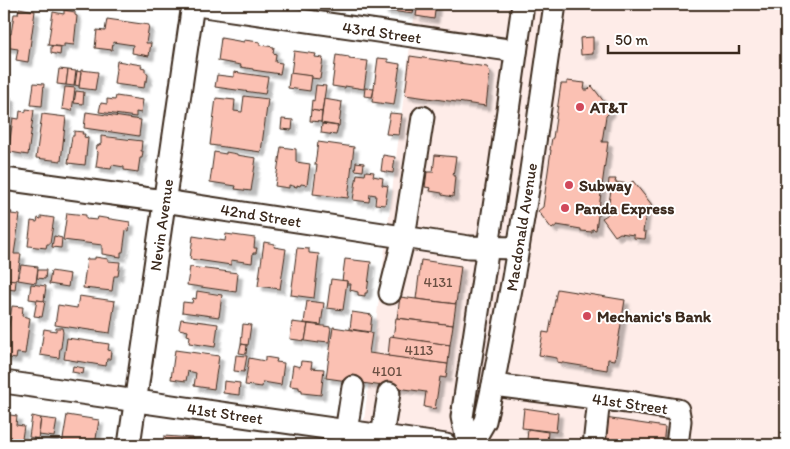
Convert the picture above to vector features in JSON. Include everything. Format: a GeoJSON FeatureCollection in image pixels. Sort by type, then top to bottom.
{"type":"FeatureCollection","features":[{"type":"Feature","properties":{"kind":"street","name":"43rd Street"},"geometry":{"type":"LineString","coordinates":[[192,4],[516,51]]}},
{"type":"Feature","properties":{"kind":"street","name":"Nevin Avenue"},"geometry":{"type":"LineString","coordinates":[[129,445],[192,4]]}},
{"type":"Feature","properties":{"kind":"street","name":"Macdonald Avenue"},"geometry":{"type":"LineString","coordinates":[[469,445],[462,417],[523,4]]}},
{"type":"Feature","properties":{"kind":"street","name":"Macdonald Avenue"},"geometry":{"type":"LineString","coordinates":[[469,445],[486,421],[530,177],[555,4]]}},
{"type":"Feature","properties":{"kind":"street"},"geometry":{"type":"LineString","coordinates":[[390,293],[404,237],[423,117]]}},
{"type":"Feature","properties":{"kind":"street","name":"42nd Street"},"geometry":{"type":"LineString","coordinates":[[4,178],[469,247],[518,248]]}},
{"type":"Feature","properties":{"kind":"street","name":"41st Street"},"geometry":{"type":"LineString","coordinates":[[4,382],[135,400],[345,438],[382,436],[446,445]]}},
{"type":"Feature","properties":{"kind":"street","name":"41st Street"},"geometry":{"type":"LineString","coordinates":[[493,385],[678,410],[680,421],[677,445]]}},
{"type":"Feature","properties":{"kind":"street"},"geometry":{"type":"LineString","coordinates":[[345,438],[353,387]]}},
{"type":"Feature","properties":{"kind":"street"},"geometry":{"type":"LineString","coordinates":[[382,436],[389,394]]}},
{"type":"Feature","properties":{"kind":"street"},"geometry":{"type":"LineString","coordinates":[[594,445],[599,399]]}},
{"type":"Feature","properties":{"kind":"shaded area"},"geometry":{"type":"Polygon","coordinates":[[[416,4],[786,4],[786,445],[361,445],[416,4]]]}},
{"type":"Feature","properties":{"kind":"building"},"geometry":{"type":"Polygon","coordinates":[[[384,4],[414,4],[413,14],[383,10],[384,4]]]}},
{"type":"Feature","properties":{"kind":"building"},"geometry":{"type":"Polygon","coordinates":[[[418,4],[436,4],[434,19],[416,16],[418,4]]]}},
{"type":"Feature","properties":{"kind":"building"},"geometry":{"type":"Polygon","coordinates":[[[19,8],[35,11],[28,62],[16,60],[18,49],[4,47],[4,33],[11,34],[14,14],[18,14],[19,8]]]}},
{"type":"Feature","properties":{"kind":"building"},"geometry":{"type":"Polygon","coordinates":[[[64,10],[75,12],[77,16],[74,45],[64,44],[64,47],[48,45],[53,12],[64,14],[64,10]]]}},
{"type":"Feature","properties":{"kind":"building"},"geometry":{"type":"Polygon","coordinates":[[[107,19],[149,25],[146,43],[151,43],[149,56],[132,53],[133,45],[113,42],[112,50],[95,48],[97,30],[105,31],[107,19]]]}},
{"type":"Feature","properties":{"kind":"building"},"geometry":{"type":"Polygon","coordinates":[[[593,37],[593,54],[581,55],[580,38],[593,37]]]}},
{"type":"Feature","properties":{"kind":"building"},"geometry":{"type":"Polygon","coordinates":[[[221,38],[244,42],[244,40],[260,42],[260,45],[274,47],[273,53],[276,54],[275,62],[282,63],[280,74],[253,70],[240,67],[241,65],[218,61],[221,38]]]}},
{"type":"Feature","properties":{"kind":"building"},"geometry":{"type":"Polygon","coordinates":[[[51,46],[61,47],[60,55],[51,53],[51,46]]]}},
{"type":"Feature","properties":{"kind":"building"},"geometry":{"type":"Polygon","coordinates":[[[294,51],[316,54],[315,57],[323,58],[320,79],[311,78],[312,76],[291,74],[294,51]]]}},
{"type":"Feature","properties":{"kind":"building"},"geometry":{"type":"Polygon","coordinates":[[[336,55],[349,57],[349,59],[368,61],[364,89],[332,86],[336,55]]]}},
{"type":"Feature","properties":{"kind":"building"},"geometry":{"type":"Polygon","coordinates":[[[410,56],[487,67],[490,72],[486,106],[405,95],[410,56]]]}},
{"type":"Feature","properties":{"kind":"building"},"geometry":{"type":"Polygon","coordinates":[[[378,58],[388,59],[388,62],[400,64],[394,105],[372,102],[378,58]]]}},
{"type":"Feature","properties":{"kind":"building"},"geometry":{"type":"Polygon","coordinates":[[[117,61],[142,65],[141,67],[145,68],[148,75],[144,88],[114,84],[117,61]]]}},
{"type":"Feature","properties":{"kind":"building"},"geometry":{"type":"Polygon","coordinates":[[[59,69],[68,70],[66,85],[57,84],[59,69]]]}},
{"type":"Feature","properties":{"kind":"building"},"geometry":{"type":"Polygon","coordinates":[[[68,70],[76,71],[74,86],[66,85],[68,70]]]}},
{"type":"Feature","properties":{"kind":"building"},"geometry":{"type":"Polygon","coordinates":[[[81,70],[98,72],[95,90],[79,88],[81,70]]]}},
{"type":"Feature","properties":{"kind":"building"},"geometry":{"type":"Polygon","coordinates":[[[77,71],[81,72],[79,86],[75,85],[77,71]]]}},
{"type":"Feature","properties":{"kind":"building"},"geometry":{"type":"Polygon","coordinates":[[[234,72],[268,77],[265,94],[215,87],[217,75],[234,77],[234,72]]]}},
{"type":"Feature","properties":{"kind":"building"},"geometry":{"type":"Polygon","coordinates":[[[290,73],[312,76],[310,91],[288,88],[290,73]]]}},
{"type":"Feature","properties":{"kind":"building"},"geometry":{"type":"Polygon","coordinates":[[[567,81],[585,83],[584,90],[588,90],[592,86],[611,111],[606,116],[602,142],[608,142],[596,230],[592,229],[592,232],[557,225],[552,229],[538,211],[543,207],[561,84],[567,84],[567,81]]]}},
{"type":"Feature","properties":{"kind":"building"},"geometry":{"type":"Polygon","coordinates":[[[34,83],[44,84],[42,106],[31,105],[34,83]]]}},
{"type":"Feature","properties":{"kind":"building"},"geometry":{"type":"Polygon","coordinates":[[[316,85],[326,86],[322,112],[311,110],[316,85]]]}},
{"type":"Feature","properties":{"kind":"building"},"geometry":{"type":"Polygon","coordinates":[[[65,87],[75,88],[72,111],[62,109],[65,87]]]}},
{"type":"Feature","properties":{"kind":"building"},"geometry":{"type":"Polygon","coordinates":[[[365,88],[374,89],[372,97],[364,96],[365,88]]]}},
{"type":"Feature","properties":{"kind":"building"},"geometry":{"type":"Polygon","coordinates":[[[76,91],[84,92],[83,104],[74,103],[76,91]]]}},
{"type":"Feature","properties":{"kind":"building"},"geometry":{"type":"Polygon","coordinates":[[[4,96],[11,97],[4,148],[4,96]]]}},
{"type":"Feature","properties":{"kind":"building"},"geometry":{"type":"Polygon","coordinates":[[[116,96],[143,100],[141,113],[136,112],[136,117],[99,112],[101,103],[107,104],[107,99],[115,100],[116,96]]]}},
{"type":"Feature","properties":{"kind":"building"},"geometry":{"type":"Polygon","coordinates":[[[244,96],[268,99],[261,152],[210,145],[216,98],[235,100],[234,111],[242,112],[244,96]]]}},
{"type":"Feature","properties":{"kind":"building"},"geometry":{"type":"Polygon","coordinates":[[[324,99],[342,102],[339,126],[321,123],[324,99]]]}},
{"type":"Feature","properties":{"kind":"building"},"geometry":{"type":"Polygon","coordinates":[[[26,109],[34,110],[28,155],[10,152],[9,147],[13,118],[19,119],[20,111],[26,112],[26,109]]]}},
{"type":"Feature","properties":{"kind":"building"},"geometry":{"type":"Polygon","coordinates":[[[311,110],[322,112],[321,122],[310,121],[311,110]]]}},
{"type":"Feature","properties":{"kind":"building"},"geometry":{"type":"Polygon","coordinates":[[[86,112],[141,120],[139,136],[84,128],[86,112]]]}},
{"type":"Feature","properties":{"kind":"building"},"geometry":{"type":"Polygon","coordinates":[[[390,113],[402,114],[399,135],[386,134],[390,113]]]}},
{"type":"Feature","properties":{"kind":"building"},"geometry":{"type":"Polygon","coordinates":[[[42,114],[66,117],[61,161],[36,158],[42,114]]]}},
{"type":"Feature","properties":{"kind":"building"},"geometry":{"type":"Polygon","coordinates":[[[282,119],[293,120],[292,130],[281,129],[282,119]]]}},
{"type":"Feature","properties":{"kind":"building"},"geometry":{"type":"Polygon","coordinates":[[[322,124],[338,126],[336,135],[321,133],[322,124]]]}},
{"type":"Feature","properties":{"kind":"building"},"geometry":{"type":"Polygon","coordinates":[[[74,131],[83,132],[82,134],[85,134],[84,137],[88,138],[85,165],[68,163],[74,131]]]}},
{"type":"Feature","properties":{"kind":"building"},"geometry":{"type":"Polygon","coordinates":[[[101,136],[142,141],[141,151],[143,151],[138,172],[124,170],[124,167],[112,165],[111,169],[96,167],[98,152],[96,150],[97,146],[101,144],[101,136]]]}},
{"type":"Feature","properties":{"kind":"building"},"geometry":{"type":"Polygon","coordinates":[[[318,142],[354,147],[348,198],[313,194],[318,142]]]}},
{"type":"Feature","properties":{"kind":"building"},"geometry":{"type":"Polygon","coordinates":[[[281,147],[296,149],[296,162],[310,164],[307,185],[301,184],[300,186],[297,185],[297,187],[289,185],[289,188],[275,186],[281,147]]]}},
{"type":"Feature","properties":{"kind":"building"},"geometry":{"type":"Polygon","coordinates":[[[214,152],[226,154],[226,152],[256,158],[251,191],[235,189],[236,186],[210,182],[214,152]]]}},
{"type":"Feature","properties":{"kind":"building"},"geometry":{"type":"Polygon","coordinates":[[[383,155],[395,157],[393,173],[381,171],[383,155]]]}},
{"type":"Feature","properties":{"kind":"building"},"geometry":{"type":"Polygon","coordinates":[[[435,155],[456,157],[453,176],[455,176],[453,197],[430,191],[431,188],[425,187],[427,172],[433,172],[435,155]]]}},
{"type":"Feature","properties":{"kind":"building"},"geometry":{"type":"Polygon","coordinates":[[[356,162],[364,163],[363,171],[355,170],[356,162]]]}},
{"type":"Feature","properties":{"kind":"building"},"geometry":{"type":"Polygon","coordinates":[[[366,171],[374,172],[373,176],[383,178],[382,185],[388,186],[385,205],[375,204],[376,195],[370,194],[369,202],[353,200],[357,174],[365,175],[366,171]]]}},
{"type":"Feature","properties":{"kind":"building"},"geometry":{"type":"Polygon","coordinates":[[[609,179],[616,179],[615,182],[629,184],[633,181],[652,205],[646,210],[643,232],[646,232],[645,239],[634,238],[634,235],[620,233],[615,236],[602,218],[607,215],[611,190],[608,189],[609,179]]]}},
{"type":"Feature","properties":{"kind":"building"},"geometry":{"type":"Polygon","coordinates":[[[4,211],[20,215],[14,254],[21,254],[17,280],[4,279],[4,211]]]}},
{"type":"Feature","properties":{"kind":"building"},"geometry":{"type":"Polygon","coordinates":[[[67,213],[86,215],[86,219],[97,220],[98,217],[130,222],[129,231],[126,230],[121,257],[102,254],[102,245],[63,240],[67,213]]]}},
{"type":"Feature","properties":{"kind":"building"},"geometry":{"type":"Polygon","coordinates":[[[41,216],[54,218],[50,244],[47,244],[46,248],[28,246],[31,221],[37,222],[38,218],[41,219],[41,216]]]}},
{"type":"Feature","properties":{"kind":"building"},"geometry":{"type":"Polygon","coordinates":[[[226,234],[255,238],[254,248],[257,248],[256,253],[253,253],[252,263],[231,260],[231,265],[190,259],[193,236],[225,241],[226,234]]]}},
{"type":"Feature","properties":{"kind":"building"},"geometry":{"type":"Polygon","coordinates":[[[54,236],[62,238],[61,248],[52,247],[54,236]]]}},
{"type":"Feature","properties":{"kind":"building"},"geometry":{"type":"Polygon","coordinates":[[[264,242],[275,244],[274,247],[286,249],[280,289],[258,286],[264,242]]]}},
{"type":"Feature","properties":{"kind":"building"},"geometry":{"type":"Polygon","coordinates":[[[297,248],[309,249],[309,253],[319,254],[314,298],[291,295],[297,248]]]}},
{"type":"Feature","properties":{"kind":"building"},"geometry":{"type":"Polygon","coordinates":[[[95,257],[120,262],[118,276],[114,276],[112,291],[83,288],[87,259],[95,259],[95,257]]]}},
{"type":"Feature","properties":{"kind":"building"},"geometry":{"type":"Polygon","coordinates":[[[345,259],[371,262],[365,296],[358,295],[358,292],[350,290],[351,284],[347,284],[347,281],[342,281],[345,259]]]}},
{"type":"Feature","properties":{"kind":"building"},"geometry":{"type":"Polygon","coordinates":[[[421,260],[461,266],[456,304],[416,299],[421,260]]]}},
{"type":"Feature","properties":{"kind":"building"},"geometry":{"type":"Polygon","coordinates":[[[21,265],[38,267],[36,283],[18,280],[21,265]]]}},
{"type":"Feature","properties":{"kind":"building"},"geometry":{"type":"Polygon","coordinates":[[[190,267],[238,273],[236,292],[187,285],[190,267]]]}},
{"type":"Feature","properties":{"kind":"building"},"geometry":{"type":"Polygon","coordinates":[[[38,270],[46,270],[45,279],[37,278],[38,270]]]}},
{"type":"Feature","properties":{"kind":"building"},"geometry":{"type":"Polygon","coordinates":[[[51,271],[70,274],[68,287],[49,284],[51,271]]]}},
{"type":"Feature","properties":{"kind":"building"},"geometry":{"type":"Polygon","coordinates":[[[331,279],[347,281],[343,310],[327,308],[331,279]]]}},
{"type":"Feature","properties":{"kind":"building"},"geometry":{"type":"Polygon","coordinates":[[[7,280],[16,281],[15,290],[6,289],[7,280]]]}},
{"type":"Feature","properties":{"kind":"building"},"geometry":{"type":"Polygon","coordinates":[[[31,284],[46,286],[44,301],[29,299],[31,284]]]}},
{"type":"Feature","properties":{"kind":"building","name":"Mechanic's Bank"},"geometry":{"type":"Polygon","coordinates":[[[557,289],[625,300],[615,360],[608,359],[607,370],[557,362],[557,358],[539,355],[543,332],[549,333],[557,289]]]}},
{"type":"Feature","properties":{"kind":"building"},"geometry":{"type":"Polygon","coordinates":[[[197,291],[222,295],[219,317],[182,312],[183,302],[192,303],[193,298],[196,299],[197,291]]]}},
{"type":"Feature","properties":{"kind":"building"},"geometry":{"type":"Polygon","coordinates":[[[79,296],[115,301],[110,333],[55,325],[58,305],[77,308],[79,296]]]}},
{"type":"Feature","properties":{"kind":"building"},"geometry":{"type":"Polygon","coordinates":[[[400,297],[456,304],[453,325],[397,318],[400,297]]]}},
{"type":"Feature","properties":{"kind":"building"},"geometry":{"type":"Polygon","coordinates":[[[37,300],[45,301],[42,317],[34,316],[37,300]]]}},
{"type":"Feature","properties":{"kind":"building"},"geometry":{"type":"Polygon","coordinates":[[[307,301],[324,303],[321,325],[304,323],[307,301]]]}},
{"type":"Feature","properties":{"kind":"building"},"geometry":{"type":"Polygon","coordinates":[[[12,306],[23,307],[22,316],[30,318],[25,354],[17,353],[16,359],[4,357],[12,306]]]}},
{"type":"Feature","properties":{"kind":"building"},"geometry":{"type":"Polygon","coordinates":[[[352,312],[372,315],[370,332],[350,329],[352,312]]]}},
{"type":"Feature","properties":{"kind":"building"},"geometry":{"type":"Polygon","coordinates":[[[396,318],[453,325],[450,345],[393,337],[396,318]]]}},
{"type":"Feature","properties":{"kind":"building"},"geometry":{"type":"Polygon","coordinates":[[[181,319],[218,324],[215,347],[189,343],[190,336],[187,335],[188,331],[179,329],[181,319]]]}},
{"type":"Feature","properties":{"kind":"building"},"geometry":{"type":"Polygon","coordinates":[[[292,322],[308,324],[305,341],[290,339],[292,322]]]}},
{"type":"Feature","properties":{"kind":"building"},"geometry":{"type":"Polygon","coordinates":[[[243,324],[251,325],[248,345],[241,344],[243,324]]]}},
{"type":"Feature","properties":{"kind":"building"},"geometry":{"type":"Polygon","coordinates":[[[308,324],[331,327],[329,342],[305,341],[308,324]]]}},
{"type":"Feature","properties":{"kind":"building"},"geometry":{"type":"Polygon","coordinates":[[[333,327],[372,333],[369,353],[448,364],[446,378],[440,377],[435,409],[424,407],[426,392],[326,378],[333,327]]]}},
{"type":"Feature","properties":{"kind":"building"},"geometry":{"type":"Polygon","coordinates":[[[56,328],[62,328],[63,332],[59,358],[40,355],[44,329],[56,331],[56,328]]]}},
{"type":"Feature","properties":{"kind":"building"},"geometry":{"type":"Polygon","coordinates":[[[390,336],[450,345],[448,364],[388,356],[390,336]]]}},
{"type":"Feature","properties":{"kind":"building"},"geometry":{"type":"Polygon","coordinates":[[[67,338],[109,344],[108,350],[111,351],[110,359],[107,359],[106,366],[64,359],[67,338]]]}},
{"type":"Feature","properties":{"kind":"building"},"geometry":{"type":"Polygon","coordinates":[[[241,344],[247,345],[246,354],[239,353],[241,344]]]}},
{"type":"Feature","properties":{"kind":"building"},"geometry":{"type":"Polygon","coordinates":[[[175,350],[219,356],[214,389],[194,386],[196,373],[188,371],[186,381],[171,379],[175,350]]]}},
{"type":"Feature","properties":{"kind":"building"},"geometry":{"type":"Polygon","coordinates":[[[236,355],[247,356],[244,372],[234,371],[236,355]]]}},
{"type":"Feature","properties":{"kind":"building"},"geometry":{"type":"Polygon","coordinates":[[[265,357],[277,359],[276,362],[284,363],[281,385],[263,382],[262,387],[245,385],[249,358],[265,361],[265,357]]]}},
{"type":"Feature","properties":{"kind":"building"},"geometry":{"type":"Polygon","coordinates":[[[301,361],[312,362],[311,368],[324,369],[321,395],[302,393],[299,387],[290,386],[293,365],[300,367],[301,361]]]}},
{"type":"Feature","properties":{"kind":"building"},"geometry":{"type":"Polygon","coordinates":[[[73,366],[84,368],[83,374],[72,372],[73,366]]]}},
{"type":"Feature","properties":{"kind":"building"},"geometry":{"type":"Polygon","coordinates":[[[224,381],[240,383],[239,395],[223,393],[224,381]]]}},
{"type":"Feature","properties":{"kind":"building"},"geometry":{"type":"Polygon","coordinates":[[[524,408],[558,413],[556,432],[522,428],[524,408]]]}},
{"type":"Feature","properties":{"kind":"building"},"geometry":{"type":"Polygon","coordinates":[[[4,414],[17,416],[16,425],[24,426],[21,445],[4,445],[4,414]]]}},
{"type":"Feature","properties":{"kind":"building"},"geometry":{"type":"Polygon","coordinates":[[[67,415],[99,420],[95,445],[62,445],[67,415]]]}},
{"type":"Feature","properties":{"kind":"building"},"geometry":{"type":"Polygon","coordinates":[[[32,416],[41,418],[38,439],[29,437],[32,416]]]}},
{"type":"Feature","properties":{"kind":"building"},"geometry":{"type":"Polygon","coordinates":[[[41,418],[57,420],[54,437],[39,435],[41,418]]]}},
{"type":"Feature","properties":{"kind":"building"},"geometry":{"type":"Polygon","coordinates":[[[605,418],[665,427],[663,445],[601,445],[605,418]]]}},
{"type":"Feature","properties":{"kind":"building"},"geometry":{"type":"Polygon","coordinates":[[[528,429],[548,432],[547,443],[527,440],[528,429]]]}},
{"type":"Feature","properties":{"kind":"building"},"geometry":{"type":"Polygon","coordinates":[[[164,436],[193,438],[193,440],[204,441],[204,445],[163,445],[164,436]]]}},
{"type":"Feature","properties":{"kind":"place","name":"AT&T"},"geometry":{"type":"Point","coordinates":[580,107]}},
{"type":"Feature","properties":{"kind":"place","name":"Subway"},"geometry":{"type":"Point","coordinates":[569,185]}},
{"type":"Feature","properties":{"kind":"place","name":"Panda Express"},"geometry":{"type":"Point","coordinates":[565,208]}},
{"type":"Feature","properties":{"kind":"place","name":"Mechanic's Bank"},"geometry":{"type":"Point","coordinates":[587,316]}}]}
